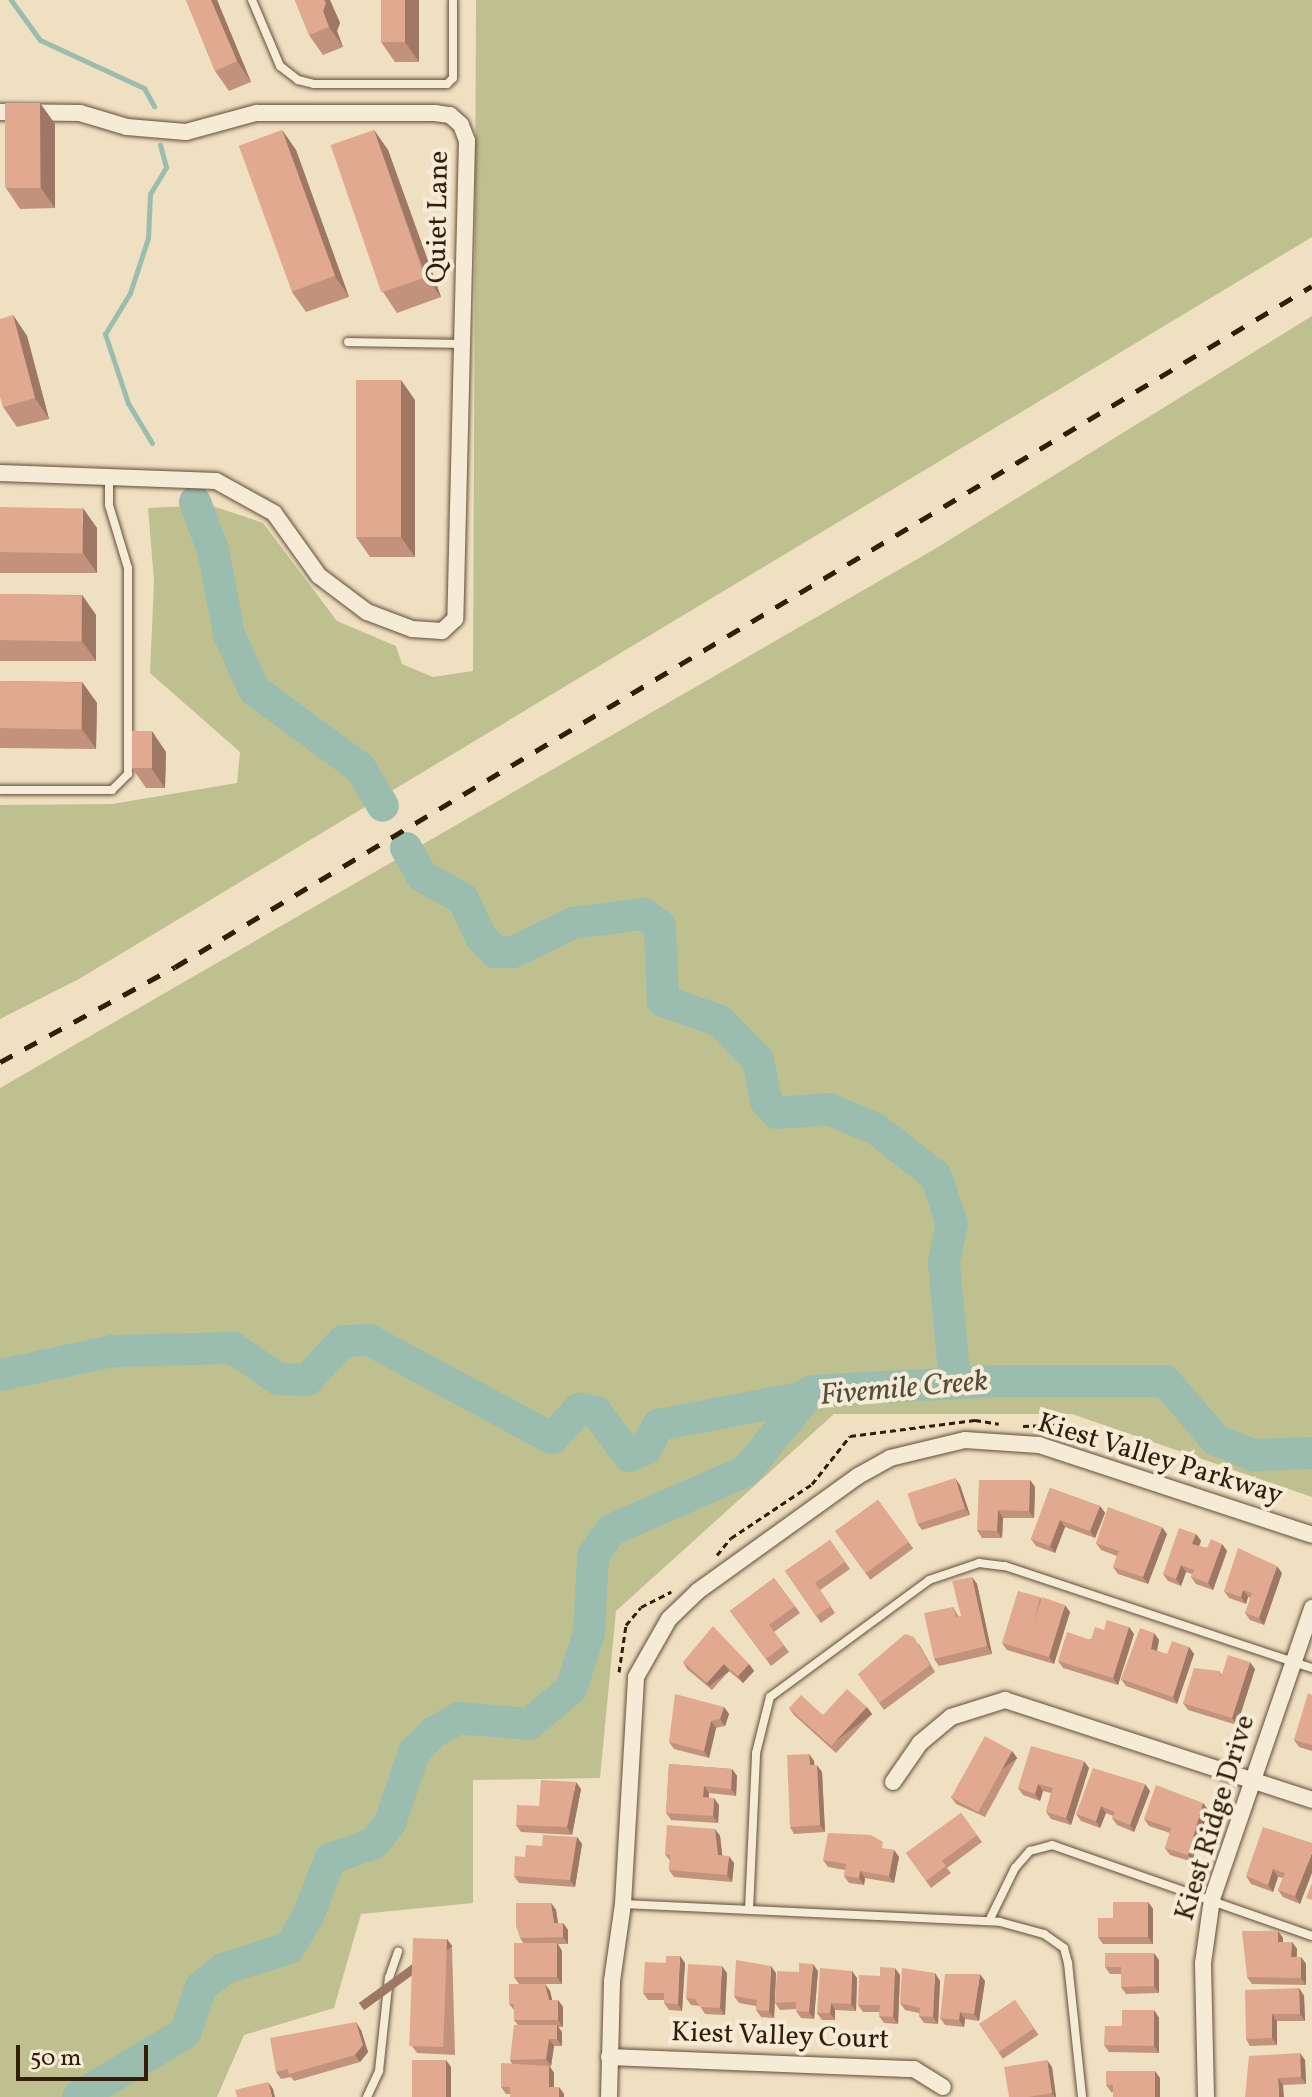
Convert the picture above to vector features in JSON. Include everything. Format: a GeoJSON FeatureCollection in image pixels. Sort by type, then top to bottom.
{"type":"FeatureCollection","features":[{"type":"Feature","properties":{"kind":"street","name":"Quiet Lane"},"geometry":{"type":"LineString","coordinates":[[0,112],[80,113],[127,127],[186,132],[256,113],[450,115],[461,125],[467,141],[455,619],[442,631],[387,621],[336,591],[305,557],[286,524],[232,487],[196,477],[109,476]]}},
{"type":"Feature","properties":{"kind":"street"},"geometry":{"type":"LineString","coordinates":[[0,473],[109,476]]}},
{"type":"Feature","properties":{"kind":"street","name":"Kiest Valley Parkway"},"geometry":{"type":"LineString","coordinates":[[609,2097],[609,2057],[623,1904],[631,1705],[649,1649],[669,1619],[698,1591],[890,1458],[965,1440],[1039,1445],[1312,1535]]}},
{"type":"Feature","properties":{"kind":"street","name":"Kiest Ridge Drive"},"geometry":{"type":"LineString","coordinates":[[1206,2097],[1203,1963],[1212,1899],[1250,1780],[1312,1608]]}},
{"type":"Feature","properties":{"kind":"street"},"geometry":{"type":"LineString","coordinates":[[893,1782],[920,1743],[951,1717],[1005,1700],[1312,1800]]}},
{"type":"Feature","properties":{"kind":"street","name":"Kiest Valley Court"},"geometry":{"type":"LineString","coordinates":[[609,2057],[914,2069],[943,2087]]}},
{"type":"Feature","properties":{"kind":"lane"},"geometry":{"type":"LineString","coordinates":[[252,0],[280,66],[298,80],[314,84],[447,84],[453,78],[453,0]]}},
{"type":"Feature","properties":{"kind":"lane"},"geometry":{"type":"LineString","coordinates":[[348,342],[462,344]]}},
{"type":"Feature","properties":{"kind":"lane"},"geometry":{"type":"LineString","coordinates":[[0,790],[112,790],[128,774],[128,568],[109,505],[109,476]]}},
{"type":"Feature","properties":{"kind":"lane"},"geometry":{"type":"LineString","coordinates":[[749,1910],[756,1753],[770,1697],[879,1611],[929,1580],[979,1563],[1005,1566],[1312,1668]]}},
{"type":"Feature","properties":{"kind":"lane"},"geometry":{"type":"LineString","coordinates":[[989,1921],[1015,1868],[1030,1851],[1052,1845],[1312,1936]]}},
{"type":"Feature","properties":{"kind":"lane"},"geometry":{"type":"LineString","coordinates":[[623,1904],[989,1921],[1044,1934],[1064,1948],[1082,2097]]}},
{"type":"Feature","properties":{"kind":"lane"},"geometry":{"type":"LineString","coordinates":[[367,2097],[379,2071],[389,1978],[398,1952]]}},
{"type":"Feature","properties":{"kind":"path"},"geometry":{"type":"LineString","coordinates":[[709,1564],[731,1538],[812,1484],[850,1436],[975,1420],[1007,1425]]}},
{"type":"Feature","properties":{"kind":"path"},"geometry":{"type":"LineString","coordinates":[[1017,1426],[1056,1425],[1092,1445]]}},
{"type":"Feature","properties":{"kind":"path"},"geometry":{"type":"LineString","coordinates":[[618,1687],[626,1625],[641,1607],[682,1586]]}},
{"type":"Feature","properties":{"kind":"green space"},"geometry":{"type":"Polygon","coordinates":[[[476,0],[1312,0],[1312,237],[79,979],[0,1019],[0,805],[112,804],[237,783],[240,752],[150,673],[154,581],[148,508],[210,505],[263,523],[337,621],[396,646],[402,664],[433,677],[473,671],[476,0]]]}},
{"type":"Feature","properties":{"kind":"green space"},"geometry":{"type":"Polygon","coordinates":[[[1312,316],[1312,1497],[1072,1414],[834,1414],[616,1611],[600,1778],[473,1780],[473,1903],[361,1914],[334,2008],[244,2035],[217,2097],[0,2097],[0,1088],[933,550],[1312,316]]]}},
{"type":"Feature","properties":{"kind":"building"},"geometry":{"type":"Polygon","coordinates":[[[186,0],[211,0],[237,61],[215,71],[186,0]]]}},
{"type":"Feature","properties":{"kind":"building"},"geometry":{"type":"Polygon","coordinates":[[[295,0],[324,0],[323,11],[329,27],[309,35],[295,0]]]}},
{"type":"Feature","properties":{"kind":"building"},"geometry":{"type":"Polygon","coordinates":[[[381,0],[405,0],[405,42],[381,42],[381,0]]]}},
{"type":"Feature","properties":{"kind":"building"},"geometry":{"type":"Polygon","coordinates":[[[5,103],[40,103],[40,188],[5,188],[5,103]]]}},
{"type":"Feature","properties":{"kind":"building"},"geometry":{"type":"Polygon","coordinates":[[[282,130],[335,276],[292,291],[239,146],[282,130]]]}},
{"type":"Feature","properties":{"kind":"building"},"geometry":{"type":"Polygon","coordinates":[[[374,130],[425,278],[381,292],[331,145],[374,130]]]}},
{"type":"Feature","properties":{"kind":"building"},"geometry":{"type":"Polygon","coordinates":[[[13,315],[35,398],[3,407],[0,397],[0,319],[13,315]]]}},
{"type":"Feature","properties":{"kind":"building"},"geometry":{"type":"Polygon","coordinates":[[[356,380],[401,380],[401,537],[356,537],[356,380]]]}},
{"type":"Feature","properties":{"kind":"building"},"geometry":{"type":"Polygon","coordinates":[[[0,507],[83,508],[82,553],[0,552],[0,507]]]}},
{"type":"Feature","properties":{"kind":"building"},"geometry":{"type":"Polygon","coordinates":[[[0,594],[82,595],[81,641],[0,640],[0,594]]]}},
{"type":"Feature","properties":{"kind":"building"},"geometry":{"type":"Polygon","coordinates":[[[0,681],[82,682],[81,729],[0,728],[0,681]]]}},
{"type":"Feature","properties":{"kind":"building"},"geometry":{"type":"Polygon","coordinates":[[[132,731],[152,731],[152,768],[132,768],[132,731]]]}},
{"type":"Feature","properties":{"kind":"building"},"geometry":{"type":"Polygon","coordinates":[[[955,1478],[965,1508],[917,1524],[907,1493],[955,1478]]]}},
{"type":"Feature","properties":{"kind":"building"},"geometry":{"type":"Polygon","coordinates":[[[979,1480],[1030,1480],[1029,1511],[998,1510],[997,1531],[977,1530],[979,1480]]]}},
{"type":"Feature","properties":{"kind":"building"},"geometry":{"type":"Polygon","coordinates":[[[1050,1488],[1100,1506],[1090,1531],[1060,1520],[1050,1546],[1031,1539],[1050,1488]]]}},
{"type":"Feature","properties":{"kind":"building"},"geometry":{"type":"Polygon","coordinates":[[[878,1500],[909,1542],[866,1573],[835,1531],[878,1500]]]}},
{"type":"Feature","properties":{"kind":"building"},"geometry":{"type":"Polygon","coordinates":[[[1108,1507],[1162,1527],[1143,1577],[1113,1567],[1119,1551],[1096,1543],[1108,1507]]]}},
{"type":"Feature","properties":{"kind":"building"},"geometry":{"type":"Polygon","coordinates":[[[1179,1528],[1196,1534],[1192,1544],[1207,1548],[1211,1539],[1222,1544],[1208,1583],[1191,1577],[1194,1570],[1181,1565],[1176,1579],[1163,1574],[1179,1528]]]}},
{"type":"Feature","properties":{"kind":"building"},"geometry":{"type":"Polygon","coordinates":[[[830,1540],[845,1562],[815,1583],[831,1606],[816,1616],[785,1571],[830,1540]]]}},
{"type":"Feature","properties":{"kind":"building"},"geometry":{"type":"Polygon","coordinates":[[[1238,1548],[1277,1566],[1259,1618],[1245,1613],[1252,1593],[1243,1590],[1241,1597],[1224,1591],[1238,1548]]]}},
{"type":"Feature","properties":{"kind":"building"},"geometry":{"type":"Polygon","coordinates":[[[972,1577],[987,1646],[934,1659],[924,1613],[953,1607],[956,1617],[961,1616],[952,1581],[972,1577]]]}},
{"type":"Feature","properties":{"kind":"building"},"geometry":{"type":"Polygon","coordinates":[[[774,1578],[795,1606],[769,1625],[784,1645],[766,1659],[730,1611],[774,1578]]]}},
{"type":"Feature","properties":{"kind":"building"},"geometry":{"type":"Polygon","coordinates":[[[1018,1591],[1040,1597],[1034,1622],[1042,1597],[1065,1605],[1049,1657],[1002,1643],[1018,1591]]]}},
{"type":"Feature","properties":{"kind":"building"},"geometry":{"type":"Polygon","coordinates":[[[1107,1620],[1129,1627],[1113,1678],[1058,1661],[1067,1632],[1091,1640],[1095,1627],[1104,1630],[1107,1620]]]}},
{"type":"Feature","properties":{"kind":"building"},"geometry":{"type":"Polygon","coordinates":[[[713,1626],[749,1664],[738,1676],[724,1664],[707,1683],[683,1662],[713,1626]]]}},
{"type":"Feature","properties":{"kind":"building"},"geometry":{"type":"Polygon","coordinates":[[[1140,1628],[1154,1633],[1151,1649],[1167,1654],[1172,1641],[1189,1647],[1173,1697],[1121,1679],[1140,1628]]]}},
{"type":"Feature","properties":{"kind":"building"},"geometry":{"type":"Polygon","coordinates":[[[905,1634],[914,1637],[930,1665],[879,1703],[858,1674],[905,1634]]]}},
{"type":"Feature","properties":{"kind":"building"},"geometry":{"type":"Polygon","coordinates":[[[1228,1655],[1250,1662],[1232,1718],[1183,1703],[1194,1668],[1219,1671],[1221,1677],[1228,1655]]]}},
{"type":"Feature","properties":{"kind":"building"},"geometry":{"type":"Polygon","coordinates":[[[847,1689],[867,1707],[831,1746],[789,1708],[801,1695],[823,1715],[847,1689]]]}},
{"type":"Feature","properties":{"kind":"building"},"geometry":{"type":"Polygon","coordinates":[[[1308,1693],[1312,1695],[1312,1745],[1294,1740],[1308,1693]]]}},
{"type":"Feature","properties":{"kind":"building"},"geometry":{"type":"Polygon","coordinates":[[[675,1694],[724,1707],[720,1719],[711,1721],[704,1751],[669,1742],[675,1694]]]}},
{"type":"Feature","properties":{"kind":"building"},"geometry":{"type":"Polygon","coordinates":[[[985,1736],[1012,1751],[978,1812],[951,1797],[985,1736]]]}},
{"type":"Feature","properties":{"kind":"building"},"geometry":{"type":"Polygon","coordinates":[[[1031,1746],[1084,1761],[1066,1818],[1046,1812],[1053,1788],[1038,1784],[1035,1794],[1018,1788],[1031,1746]]]}},
{"type":"Feature","properties":{"kind":"building"},"geometry":{"type":"Polygon","coordinates":[[[809,1754],[810,1765],[817,1765],[820,1825],[790,1827],[787,1755],[809,1754]]]}},
{"type":"Feature","properties":{"kind":"building"},"geometry":{"type":"Polygon","coordinates":[[[669,1764],[732,1769],[731,1789],[704,1786],[703,1797],[714,1798],[713,1816],[666,1813],[669,1764]]]}},
{"type":"Feature","properties":{"kind":"building"},"geometry":{"type":"Polygon","coordinates":[[[1093,1768],[1145,1784],[1130,1825],[1112,1818],[1115,1812],[1101,1806],[1096,1821],[1076,1814],[1093,1768]]]}},
{"type":"Feature","properties":{"kind":"building"},"geometry":{"type":"Polygon","coordinates":[[[541,1780],[576,1782],[567,1827],[516,1825],[517,1805],[539,1806],[541,1780]]]}},
{"type":"Feature","properties":{"kind":"building"},"geometry":{"type":"Polygon","coordinates":[[[1156,1785],[1203,1803],[1188,1855],[1165,1848],[1171,1828],[1144,1819],[1156,1785]]]}},
{"type":"Feature","properties":{"kind":"building"},"geometry":{"type":"Polygon","coordinates":[[[961,1813],[977,1835],[942,1861],[946,1866],[926,1881],[906,1853],[961,1813]]]}},
{"type":"Feature","properties":{"kind":"building"},"geometry":{"type":"Polygon","coordinates":[[[667,1825],[715,1829],[718,1855],[729,1856],[727,1875],[669,1870],[670,1855],[665,1854],[667,1825]]]}},
{"type":"Feature","properties":{"kind":"building"},"geometry":{"type":"Polygon","coordinates":[[[1263,1827],[1312,1843],[1312,1853],[1295,1896],[1278,1890],[1285,1873],[1273,1869],[1268,1885],[1246,1876],[1263,1827]]]}},
{"type":"Feature","properties":{"kind":"building"},"geometry":{"type":"Polygon","coordinates":[[[828,1833],[871,1835],[883,1842],[882,1848],[894,1850],[889,1876],[860,1871],[859,1878],[844,1876],[846,1864],[823,1860],[828,1833]]]}},
{"type":"Feature","properties":{"kind":"building"},"geometry":{"type":"Polygon","coordinates":[[[543,1835],[577,1837],[570,1880],[514,1876],[515,1856],[525,1857],[526,1845],[542,1846],[543,1835]]]}},
{"type":"Feature","properties":{"kind":"building"},"geometry":{"type":"Polygon","coordinates":[[[1312,1883],[1312,1900],[1306,1898],[1312,1883]]]}},
{"type":"Feature","properties":{"kind":"building"},"geometry":{"type":"Polygon","coordinates":[[[1113,1902],[1148,1902],[1148,1937],[1098,1937],[1098,1918],[1113,1918],[1113,1902]]]}},
{"type":"Feature","properties":{"kind":"building"},"geometry":{"type":"Polygon","coordinates":[[[516,1903],[551,1903],[554,1923],[563,1923],[563,1937],[520,1938],[516,1926],[516,1903]]]}},
{"type":"Feature","properties":{"kind":"building"},"geometry":{"type":"Polygon","coordinates":[[[1242,1931],[1278,1931],[1278,1942],[1292,1942],[1291,1957],[1301,1957],[1301,1978],[1247,1977],[1242,1931]]]}},
{"type":"Feature","properties":{"kind":"building"},"geometry":{"type":"Polygon","coordinates":[[[413,1938],[447,1939],[443,2047],[409,2046],[413,1938]]]}},
{"type":"Feature","properties":{"kind":"building"},"geometry":{"type":"Polygon","coordinates":[[[514,1943],[557,1943],[557,1977],[514,1977],[514,1943]]]}},
{"type":"Feature","properties":{"kind":"building"},"geometry":{"type":"Polygon","coordinates":[[[1105,1953],[1154,1953],[1154,1986],[1121,1987],[1121,1967],[1105,1967],[1105,1953]]]}},
{"type":"Feature","properties":{"kind":"building"},"geometry":{"type":"Polygon","coordinates":[[[666,1956],[680,1956],[678,2004],[664,2003],[664,1993],[643,1993],[645,1962],[666,1963],[666,1956]]]}},
{"type":"Feature","properties":{"kind":"building"},"geometry":{"type":"Polygon","coordinates":[[[736,1960],[771,1966],[769,2011],[756,2010],[757,2000],[734,1996],[736,1960]]]}},
{"type":"Feature","properties":{"kind":"building"},"geometry":{"type":"Polygon","coordinates":[[[799,1963],[813,1964],[809,2012],[796,2011],[796,2002],[775,2003],[777,1971],[799,1972],[799,1963]]]}},
{"type":"Feature","properties":{"kind":"building"},"geometry":{"type":"Polygon","coordinates":[[[688,1964],[722,1966],[720,2008],[700,2007],[695,1999],[686,1998],[688,1964]]]}},
{"type":"Feature","properties":{"kind":"building"},"geometry":{"type":"Polygon","coordinates":[[[880,1967],[895,1968],[893,2017],[879,2016],[880,2005],[858,2005],[859,1975],[880,1976],[880,1967]]]}},
{"type":"Feature","properties":{"kind":"building"},"geometry":{"type":"Polygon","coordinates":[[[820,1968],[852,1971],[851,2004],[831,2003],[830,2013],[817,2013],[820,1968]]]}},
{"type":"Feature","properties":{"kind":"building"},"geometry":{"type":"Polygon","coordinates":[[[902,1968],[935,1973],[933,2017],[919,2016],[920,2008],[900,2003],[902,1968]]]}},
{"type":"Feature","properties":{"kind":"building"},"geometry":{"type":"Polygon","coordinates":[[[945,1974],[980,1974],[974,2014],[960,2012],[959,2020],[940,2018],[945,1974]]]}},
{"type":"Feature","properties":{"kind":"building"},"geometry":{"type":"Polygon","coordinates":[[[509,1984],[545,1984],[549,2000],[558,2000],[558,2020],[514,2020],[514,2004],[509,2004],[509,1984]]]}},
{"type":"Feature","properties":{"kind":"building"},"geometry":{"type":"Polygon","coordinates":[[[1299,1988],[1300,2014],[1272,2014],[1272,2038],[1246,2039],[1245,1990],[1299,1988]]]}},
{"type":"Feature","properties":{"kind":"building"},"geometry":{"type":"Polygon","coordinates":[[[1015,2000],[1034,2028],[998,2052],[979,2024],[1015,2000]]]}},
{"type":"Feature","properties":{"kind":"building"},"geometry":{"type":"Polygon","coordinates":[[[1122,2010],[1154,2010],[1154,2046],[1104,2045],[1105,2026],[1122,2026],[1122,2010]]]}},
{"type":"Feature","properties":{"kind":"building"},"geometry":{"type":"Polygon","coordinates":[[[356,2022],[363,2045],[355,2055],[289,2074],[288,2069],[276,2072],[270,2038],[356,2022]]]}},
{"type":"Feature","properties":{"kind":"building"},"geometry":{"type":"Polygon","coordinates":[[[514,2025],[557,2025],[557,2039],[549,2039],[546,2059],[510,2060],[514,2025]]]}},
{"type":"Feature","properties":{"kind":"building"},"geometry":{"type":"Polygon","coordinates":[[[1300,2053],[1301,2077],[1278,2078],[1279,2097],[1245,2097],[1249,2056],[1300,2053]]]}},
{"type":"Feature","properties":{"kind":"building"},"geometry":{"type":"Polygon","coordinates":[[[412,2060],[446,2060],[446,2097],[412,2097],[412,2060]]]}},
{"type":"Feature","properties":{"kind":"building"},"geometry":{"type":"Polygon","coordinates":[[[1047,2060],[1052,2093],[1009,2097],[1004,2067],[1047,2060]]]}},
{"type":"Feature","properties":{"kind":"building"},"geometry":{"type":"Polygon","coordinates":[[[501,2063],[549,2066],[549,2087],[559,2087],[559,2097],[510,2097],[510,2087],[501,2087],[501,2063]]]}},
{"type":"Feature","properties":{"kind":"building"},"geometry":{"type":"Polygon","coordinates":[[[1106,2071],[1155,2071],[1155,2097],[1113,2097],[1113,2085],[1106,2085],[1106,2071]]]}},
{"type":"Feature","properties":{"kind":"building"},"geometry":{"type":"Polygon","coordinates":[[[268,2082],[272,2097],[237,2097],[235,2090],[268,2082]]]}},
{"type":"Feature","properties":{"kind":"waterway"},"geometry":{"type":"LineString","coordinates":[[11,0],[40,40],[144,88],[154,106]]}},
{"type":"Feature","properties":{"kind":"waterway"},"geometry":{"type":"LineString","coordinates":[[152,443],[128,403],[105,334],[130,293],[148,238],[150,194],[166,167],[160,145]]}},
{"type":"Feature","properties":{"kind":"waterway"},"geometry":{"type":"LineString","coordinates":[[195,502],[213,550],[229,634],[254,690],[360,768],[383,806]]}},
{"type":"Feature","properties":{"kind":"waterway"},"geometry":{"type":"LineString","coordinates":[[406,848],[422,876],[463,899],[481,937],[495,952],[513,952],[573,923],[643,914],[660,926],[663,1001],[720,1021],[758,1060],[766,1101],[777,1113],[829,1109],[876,1129],[936,1176],[952,1224],[944,1263],[955,1383]]}},
{"type":"Feature","properties":{"kind":"waterway"},"geometry":{"type":"LineString","coordinates":[[0,1375],[113,1351],[233,1348],[278,1379],[307,1380],[343,1341],[369,1340],[552,1438],[579,1409],[596,1412],[629,1456],[646,1449],[658,1425],[800,1398]]}},
{"type":"Feature","properties":{"kind":"waterway","name":"Fivemile Creek"},"geometry":{"type":"LineString","coordinates":[[78,2097],[185,2033],[201,1987],[223,1969],[289,1948],[308,1916],[330,1859],[374,1843],[390,1823],[414,1752],[434,1732],[459,1718],[529,1724],[571,1689],[589,1633],[593,1556],[611,1530],[746,1471],[811,1391],[997,1381],[1165,1381],[1216,1440],[1253,1455],[1312,1453]]}},
{"type":"Feature","properties":{"kind":"railway"},"geometry":{"type":"LineString","coordinates":[[0,1062],[175,967],[1312,286]]}}]}
